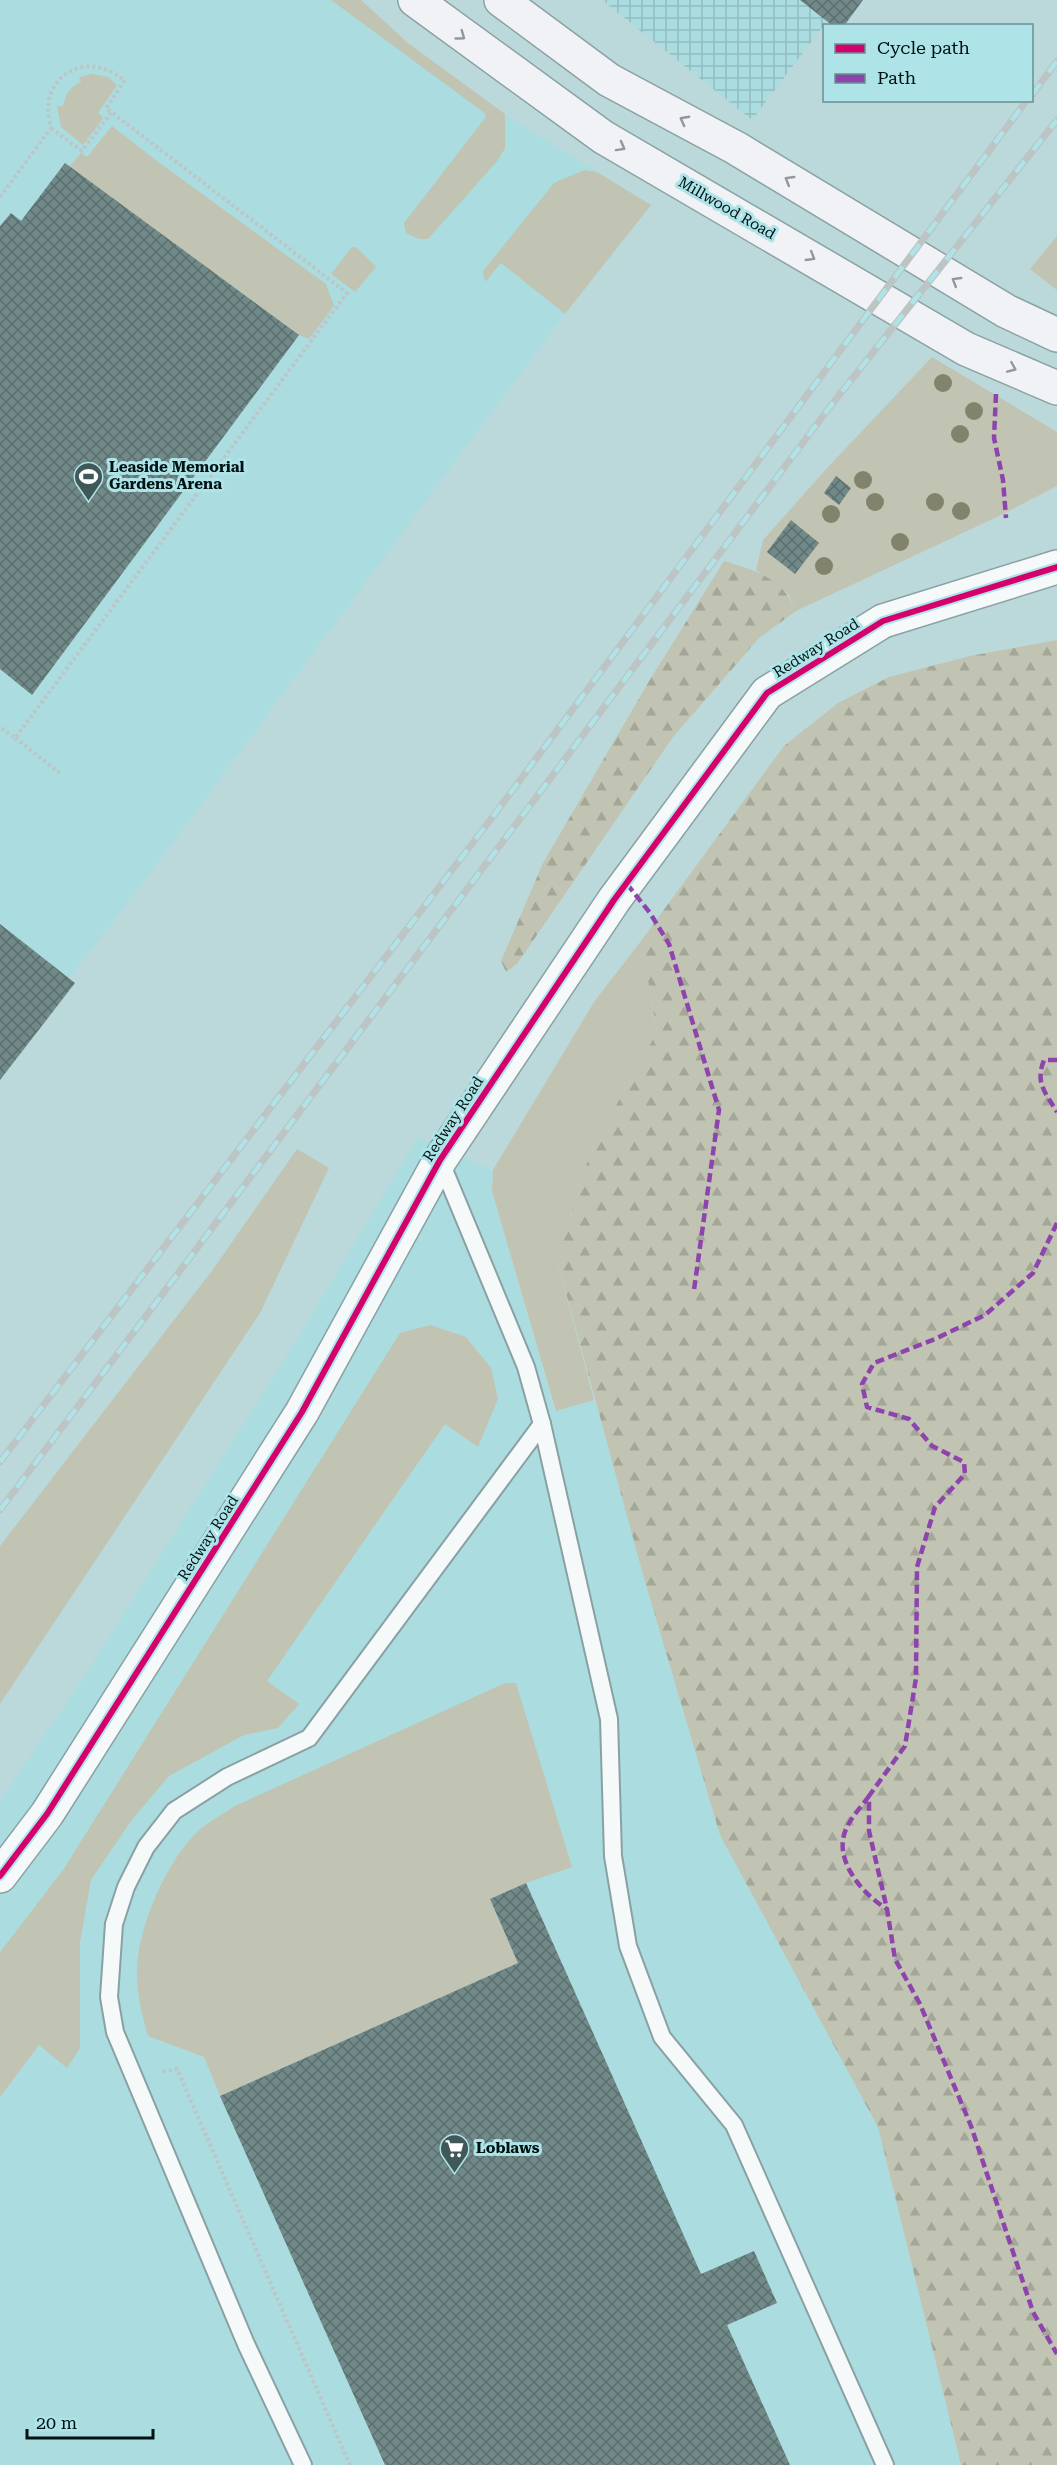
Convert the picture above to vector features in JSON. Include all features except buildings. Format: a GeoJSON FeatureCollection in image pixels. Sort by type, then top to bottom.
{"type":"FeatureCollection","features":[{"type":"Feature","properties":{"kind":"main road","name":"Millwood Road"},"geometry":{"type":"LineString","coordinates":[[415,0],[603,137],[966,349],[1057,388]]}},
{"type":"Feature","properties":{"kind":"main road"},"geometry":{"type":"LineString","coordinates":[[501,0],[609,80],[736,148],[1006,311],[1057,335]]}},
{"type":"Feature","properties":{"kind":"street"},"geometry":{"type":"LineString","coordinates":[[1044,571],[1057,540]]}},
{"type":"Feature","properties":{"kind":"street","name":"Redway Road"},"geometry":{"type":"LineString","coordinates":[[0,1876],[46,1814],[302,1412],[440,1160],[614,900],[767,693],[883,621],[1044,571]]}},
{"type":"Feature","properties":{"kind":"lane"},"geometry":{"type":"LineString","coordinates":[[440,1160],[526,1367],[542,1424],[609,1719],[613,1856],[628,1946],[662,2037],[734,2125],[885,2465]]}},
{"type":"Feature","properties":{"kind":"lane"},"geometry":{"type":"LineString","coordinates":[[303,2465],[242,2334],[115,2032],[109,1996],[114,1924],[126,1887],[146,1847],[174,1812],[227,1777],[309,1738],[542,1424]]}},
{"type":"Feature","properties":{"kind":"path"},"geometry":{"type":"LineString","coordinates":[[15,738],[347,293],[111,113],[106,108],[125,80],[105,69],[86,65],[73,68],[60,78],[52,92],[48,108],[51,128],[82,151],[111,113]]}},
{"type":"Feature","properties":{"kind":"path"},"geometry":{"type":"LineString","coordinates":[[0,196],[51,128]]}},
{"type":"Feature","properties":{"kind":"path"},"geometry":{"type":"LineString","coordinates":[[0,727],[61,774]]}},
{"type":"Feature","properties":{"kind":"path"},"geometry":{"type":"LineString","coordinates":[[136,2078],[177,2069],[350,2465]]}},
{"type":"Feature","properties":{"kind":"shaded area"},"geometry":{"type":"Polygon","coordinates":[[[0,0],[361,0],[408,43],[491,106],[651,205],[565,314],[168,849],[0,1070],[0,0]]]}},
{"type":"Feature","properties":{"kind":"shaded area"},"geometry":{"type":"Polygon","coordinates":[[[602,0],[843,0],[752,120],[602,0]]]}},
{"type":"Feature","properties":{"kind":"shaded area"},"geometry":{"type":"Polygon","coordinates":[[[418,1137],[493,1170],[492,1191],[555,1411],[594,1400],[720,1835],[878,2127],[961,2465],[0,2465],[0,1800],[80,1683],[299,1336],[418,1137]]]}},
{"type":"Feature","properties":{"kind":"green space"},"geometry":{"type":"Polygon","coordinates":[[[331,0],[361,0],[408,43],[505,114],[505,148],[498,160],[428,239],[419,239],[406,233],[404,223],[486,114],[331,0]]]}},
{"type":"Feature","properties":{"kind":"green space"},"geometry":{"type":"Polygon","coordinates":[[[92,74],[108,77],[117,85],[98,113],[103,118],[83,145],[61,127],[57,106],[63,106],[69,91],[81,82],[79,77],[92,74]]]}},
{"type":"Feature","properties":{"kind":"green space"},"geometry":{"type":"Polygon","coordinates":[[[112,126],[326,284],[334,306],[309,339],[299,335],[69,167],[81,153],[87,157],[112,126]]]}},
{"type":"Feature","properties":{"kind":"green space"},"geometry":{"type":"Polygon","coordinates":[[[584,170],[597,172],[651,205],[565,314],[501,263],[485,282],[483,271],[554,183],[584,170]]]}},
{"type":"Feature","properties":{"kind":"green space"},"geometry":{"type":"Polygon","coordinates":[[[1057,236],[1057,290],[1030,269],[1057,236]]]}},
{"type":"Feature","properties":{"kind":"green space"},"geometry":{"type":"Polygon","coordinates":[[[352,247],[356,247],[376,267],[355,292],[331,274],[352,247]]]}},
{"type":"Feature","properties":{"kind":"green space"},"geometry":{"type":"Polygon","coordinates":[[[932,357],[1057,432],[1057,486],[999,516],[796,611],[789,595],[756,570],[763,540],[932,357]]]}},
{"type":"Feature","properties":{"kind":"green space"},"geometry":{"type":"Polygon","coordinates":[[[724,561],[757,572],[776,583],[784,591],[796,611],[759,638],[673,737],[517,964],[506,972],[501,961],[543,863],[651,678],[724,561]]]}},
{"type":"Feature","properties":{"kind":"green space"},"geometry":{"type":"Polygon","coordinates":[[[1057,640],[1057,2465],[961,2465],[878,2127],[720,1835],[644,1578],[557,1260],[591,1150],[657,1032],[641,941],[784,746],[838,703],[889,677],[970,656],[1057,640]]]}},
{"type":"Feature","properties":{"kind":"green space"},"geometry":{"type":"Polygon","coordinates":[[[641,941],[657,1032],[591,1150],[557,1260],[594,1400],[556,1411],[492,1191],[493,1170],[594,1002],[641,941]]]}},
{"type":"Feature","properties":{"kind":"green space"},"geometry":{"type":"Polygon","coordinates":[[[297,1149],[329,1168],[260,1313],[0,1704],[0,1546],[214,1268],[297,1149]]]}},
{"type":"Feature","properties":{"kind":"green space"},"geometry":{"type":"Polygon","coordinates":[[[430,1325],[466,1337],[491,1368],[498,1399],[478,1447],[445,1424],[267,1681],[299,1704],[278,1728],[244,1735],[169,1776],[131,1821],[91,1880],[80,1942],[80,2048],[67,2068],[39,2045],[0,2097],[0,1952],[63,1870],[400,1333],[430,1325]]]}},
{"type":"Feature","properties":{"kind":"green space"},"geometry":{"type":"Polygon","coordinates":[[[505,1683],[516,1683],[572,1867],[526,1883],[490,1899],[518,1963],[220,2096],[204,2057],[148,2036],[137,1981],[138,1956],[142,1937],[155,1897],[175,1860],[197,1832],[235,1806],[505,1683]]]}},
{"type":"Feature","properties":{"kind":"railway"},"geometry":{"type":"LineString","coordinates":[[1033,94],[1057,61]]}},
{"type":"Feature","properties":{"kind":"railway"},"geometry":{"type":"LineString","coordinates":[[0,1462],[491,819],[1026,102]]}},
{"type":"Feature","properties":{"kind":"railway"},"geometry":{"type":"LineString","coordinates":[[0,1510],[829,408],[1057,120]]}},
{"type":"Feature","properties":{"kind":"marked path"},"geometry":{"type":"LineString","coordinates":[[996,394],[994,438],[1003,480],[1006,518]]}},
{"type":"Feature","properties":{"kind":"marked path"},"geometry":{"type":"LineString","coordinates":[[627,884],[650,913],[669,944],[719,1110],[694,1290]]}},
{"type":"Feature","properties":{"kind":"marked path"},"geometry":{"type":"LineString","coordinates":[[1057,1060],[1044,1060],[1041,1068],[1041,1081],[1045,1093],[1057,1112]]}},
{"type":"Feature","properties":{"kind":"marked path"},"geometry":{"type":"LineString","coordinates":[[1057,1223],[1033,1273],[985,1315],[935,1339],[874,1363],[862,1384],[867,1407],[909,1419],[932,1446],[964,1462],[965,1474],[935,1507],[917,1567],[916,1678],[905,1746],[869,1796],[869,1831],[887,1909],[895,1959],[920,2004],[971,2126],[1033,2312],[1057,2354]]}},
{"type":"Feature","properties":{"kind":"marked path"},"geometry":{"type":"LineString","coordinates":[[869,1796],[847,1827],[843,1839],[843,1851],[846,1863],[859,1885],[887,1909]]}},
{"type":"Feature","properties":{"kind":"cycle path"},"geometry":{"type":"LineString","coordinates":[[0,1876],[47,1814],[302,1412],[440,1160],[614,900],[767,693],[883,621],[1057,567]]}},
{"type":"Feature","properties":{"kind":"place","name":"Leaside Memorial Gardens Arena"},"geometry":{"type":"Point","coordinates":[88,502]}},
{"type":"Feature","properties":{"kind":"place","name":"Loblaws"},"geometry":{"type":"Point","coordinates":[455,2174]}}]}
